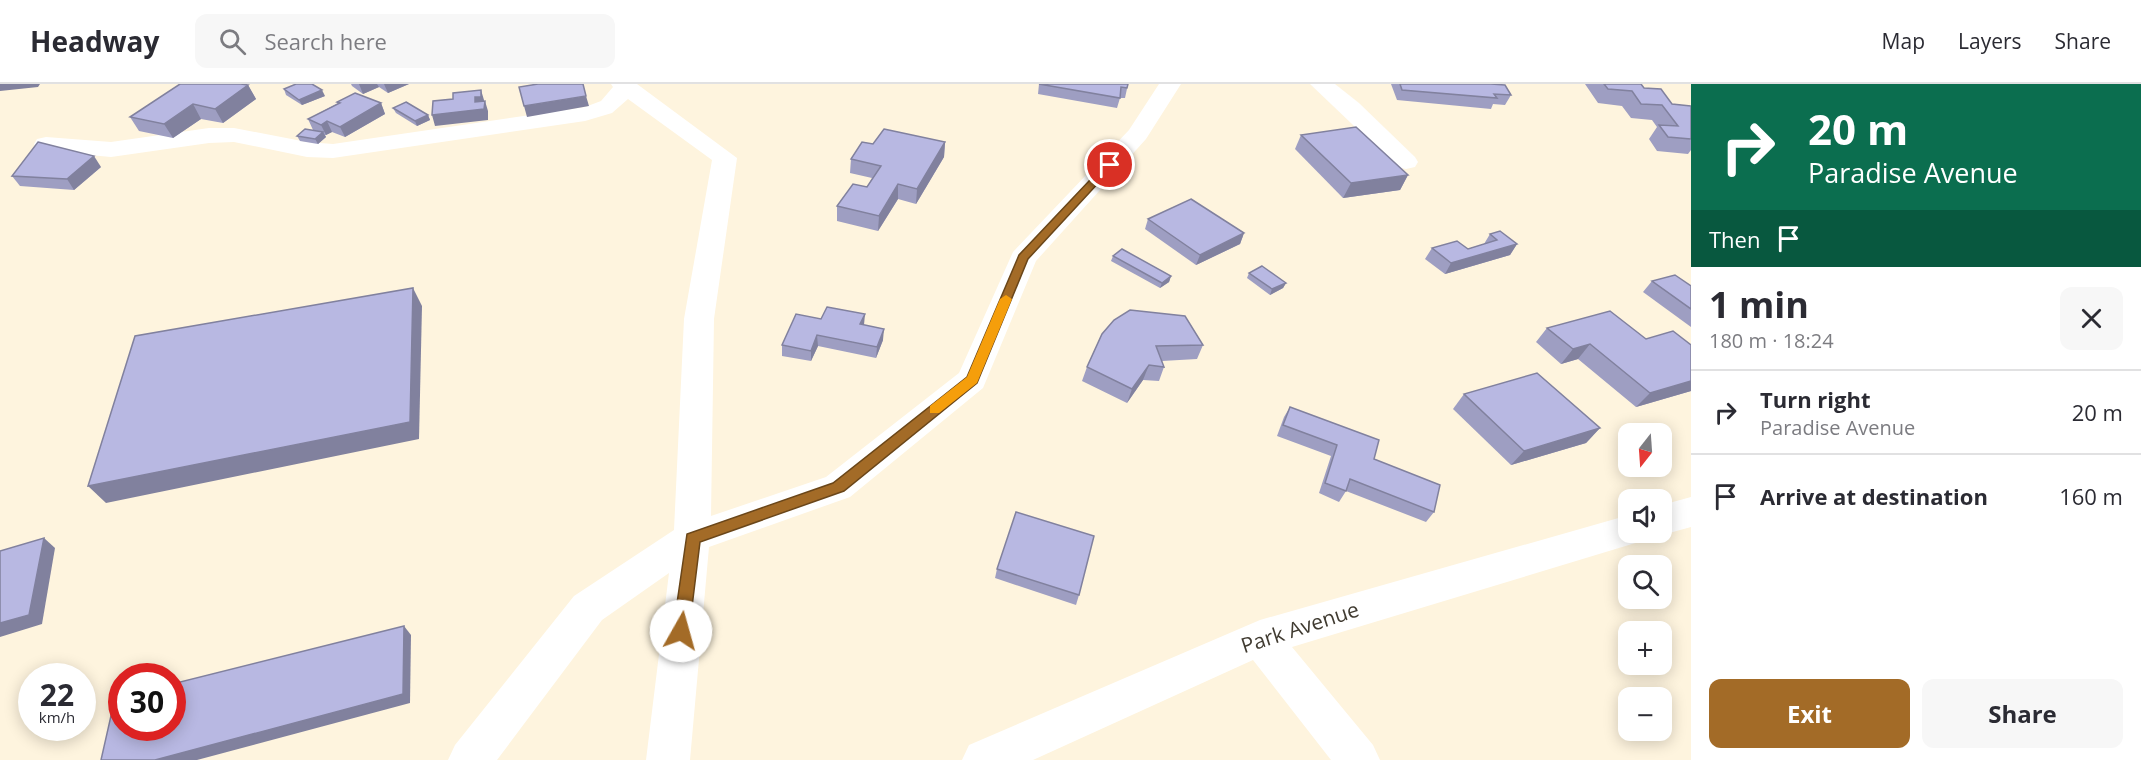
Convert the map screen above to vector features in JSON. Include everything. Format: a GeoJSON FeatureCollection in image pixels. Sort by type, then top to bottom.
{"type":"FeatureCollection","features":[{"type":"Feature","properties":{"kind":"street"},"geometry":{"type":"LineString","coordinates":[[470,760],[588,608],[692,538],[838,487],[972,380],[1023,258],[1138,134],[1170,84]]}},
{"type":"Feature","properties":{"kind":"street"},"geometry":{"type":"LineString","coordinates":[[1321,84],[1351,108],[1406,162]]}},
{"type":"Feature","properties":{"kind":"street"},"geometry":{"type":"LineString","coordinates":[[46,144],[98,150],[132,148],[206,136],[233,135],[260,139],[309,152],[333,151],[585,114],[606,109],[618,98],[623,85],[725,158],[699,319],[692,538],[668,760]]}},
{"type":"Feature","properties":{"kind":"street"},"geometry":{"type":"LineString","coordinates":[[1672,517],[1691,512]]}},
{"type":"Feature","properties":{"kind":"street","name":"Park Avenue"},"geometry":{"type":"LineString","coordinates":[[984,760],[1260,638],[1618,533]]}},
{"type":"Feature","properties":{"kind":"street"},"geometry":{"type":"LineString","coordinates":[[1260,638],[1358,760]]}},
{"type":"Feature","properties":{"kind":"building"},"geometry":{"type":"Polygon","coordinates":[[[180,84],[248,85],[215,109],[193,104],[164,124],[130,117],[180,84]]]}},
{"type":"Feature","properties":{"kind":"building"},"geometry":{"type":"Polygon","coordinates":[[[296,84],[312,84],[322,90],[299,100],[284,89],[296,84]]]}},
{"type":"Feature","properties":{"kind":"building"},"geometry":{"type":"Polygon","coordinates":[[[538,84],[583,84],[586,96],[524,106],[519,87],[538,84]]]}},
{"type":"Feature","properties":{"kind":"building"},"geometry":{"type":"Polygon","coordinates":[[[1039,84],[1128,84],[1127,88],[1121,87],[1120,98],[1039,84]]]}},
{"type":"Feature","properties":{"kind":"building"},"geometry":{"type":"Polygon","coordinates":[[[1400,84],[1505,85],[1511,95],[1494,94],[1497,98],[1402,90],[1400,84]]]}},
{"type":"Feature","properties":{"kind":"building"},"geometry":{"type":"Polygon","coordinates":[[[1604,84],[1641,84],[1644,88],[1661,89],[1672,104],[1691,106],[1691,139],[1668,137],[1659,125],[1678,126],[1662,105],[1641,104],[1632,91],[1608,89],[1604,84]]]}},
{"type":"Feature","properties":{"kind":"building"},"geometry":{"type":"Polygon","coordinates":[[[481,90],[481,97],[475,97],[475,102],[485,101],[484,109],[432,115],[433,101],[453,99],[453,93],[481,90]]]}},
{"type":"Feature","properties":{"kind":"building"},"geometry":{"type":"Polygon","coordinates":[[[355,93],[381,103],[340,127],[327,121],[321,125],[308,119],[340,103],[337,102],[355,93]]]}},
{"type":"Feature","properties":{"kind":"building"},"geometry":{"type":"Polygon","coordinates":[[[406,102],[428,115],[415,121],[393,108],[406,102]]]}},
{"type":"Feature","properties":{"kind":"building"},"geometry":{"type":"Polygon","coordinates":[[[1356,127],[1408,175],[1351,183],[1301,135],[1356,127]]]}},
{"type":"Feature","properties":{"kind":"building"},"geometry":{"type":"Polygon","coordinates":[[[305,129],[323,132],[315,139],[297,136],[305,129]]]}},
{"type":"Feature","properties":{"kind":"building"},"geometry":{"type":"Polygon","coordinates":[[[884,129],[945,142],[917,189],[898,184],[879,216],[837,206],[853,184],[867,187],[881,166],[851,159],[862,142],[873,144],[884,129]]]}},
{"type":"Feature","properties":{"kind":"building"},"geometry":{"type":"Polygon","coordinates":[[[38,142],[94,156],[67,179],[12,176],[38,142]]]}},
{"type":"Feature","properties":{"kind":"building"},"geometry":{"type":"Polygon","coordinates":[[[1191,199],[1244,233],[1200,255],[1148,219],[1191,199]]]}},
{"type":"Feature","properties":{"kind":"building"},"geometry":{"type":"Polygon","coordinates":[[[1500,231],[1517,244],[1451,263],[1432,248],[1457,241],[1468,249],[1497,240],[1490,234],[1500,231]]]}},
{"type":"Feature","properties":{"kind":"building"},"geometry":{"type":"Polygon","coordinates":[[[1122,249],[1171,276],[1162,283],[1113,256],[1122,249]]]}},
{"type":"Feature","properties":{"kind":"building"},"geometry":{"type":"Polygon","coordinates":[[[1262,266],[1286,283],[1272,289],[1249,273],[1262,266]]]}},
{"type":"Feature","properties":{"kind":"building"},"geometry":{"type":"Polygon","coordinates":[[[1675,275],[1691,286],[1691,309],[1652,281],[1675,275]]]}},
{"type":"Feature","properties":{"kind":"building"},"geometry":{"type":"Polygon","coordinates":[[[413,288],[410,422],[88,486],[135,336],[413,288]]]}},
{"type":"Feature","properties":{"kind":"building"},"geometry":{"type":"Polygon","coordinates":[[[827,307],[865,314],[860,324],[884,329],[877,347],[817,335],[811,351],[782,345],[796,314],[821,319],[827,307]]]}},
{"type":"Feature","properties":{"kind":"building"},"geometry":{"type":"Polygon","coordinates":[[[1130,310],[1185,316],[1203,345],[1156,346],[1164,367],[1149,365],[1132,389],[1087,367],[1102,334],[1114,320],[1130,310]]]}},
{"type":"Feature","properties":{"kind":"building"},"geometry":{"type":"Polygon","coordinates":[[[1610,311],[1646,339],[1673,331],[1691,345],[1691,381],[1650,393],[1590,344],[1573,349],[1547,328],[1610,311]]]}},
{"type":"Feature","properties":{"kind":"building"},"geometry":{"type":"Polygon","coordinates":[[[1537,373],[1600,428],[1524,451],[1464,394],[1537,373]]]}},
{"type":"Feature","properties":{"kind":"building"},"geometry":{"type":"Polygon","coordinates":[[[1290,407],[1379,440],[1374,459],[1440,485],[1434,512],[1350,479],[1346,491],[1325,483],[1337,445],[1283,425],[1290,407]]]}},
{"type":"Feature","properties":{"kind":"building"},"geometry":{"type":"Polygon","coordinates":[[[1016,512],[1094,536],[1079,595],[997,569],[1016,512]]]}},
{"type":"Feature","properties":{"kind":"building"},"geometry":{"type":"Polygon","coordinates":[[[44,538],[29,615],[0,623],[0,551],[44,538]]]}},
{"type":"Feature","properties":{"kind":"building"},"geometry":{"type":"Polygon","coordinates":[[[404,626],[403,694],[155,760],[101,760],[108,729],[108,741],[186,741],[186,680],[404,626]]]}},
{"type":"Feature","properties":{"kind":"slow traffic"},"geometry":{"type":"LineString","coordinates":[[934,410],[972,380],[1006,299]]}},
{"type":"Feature","properties":{"kind":"route"},"geometry":{"type":"LineString","coordinates":[[681,631],[692,538],[838,487],[972,380],[1023,258],[1110,165]]}}]}
